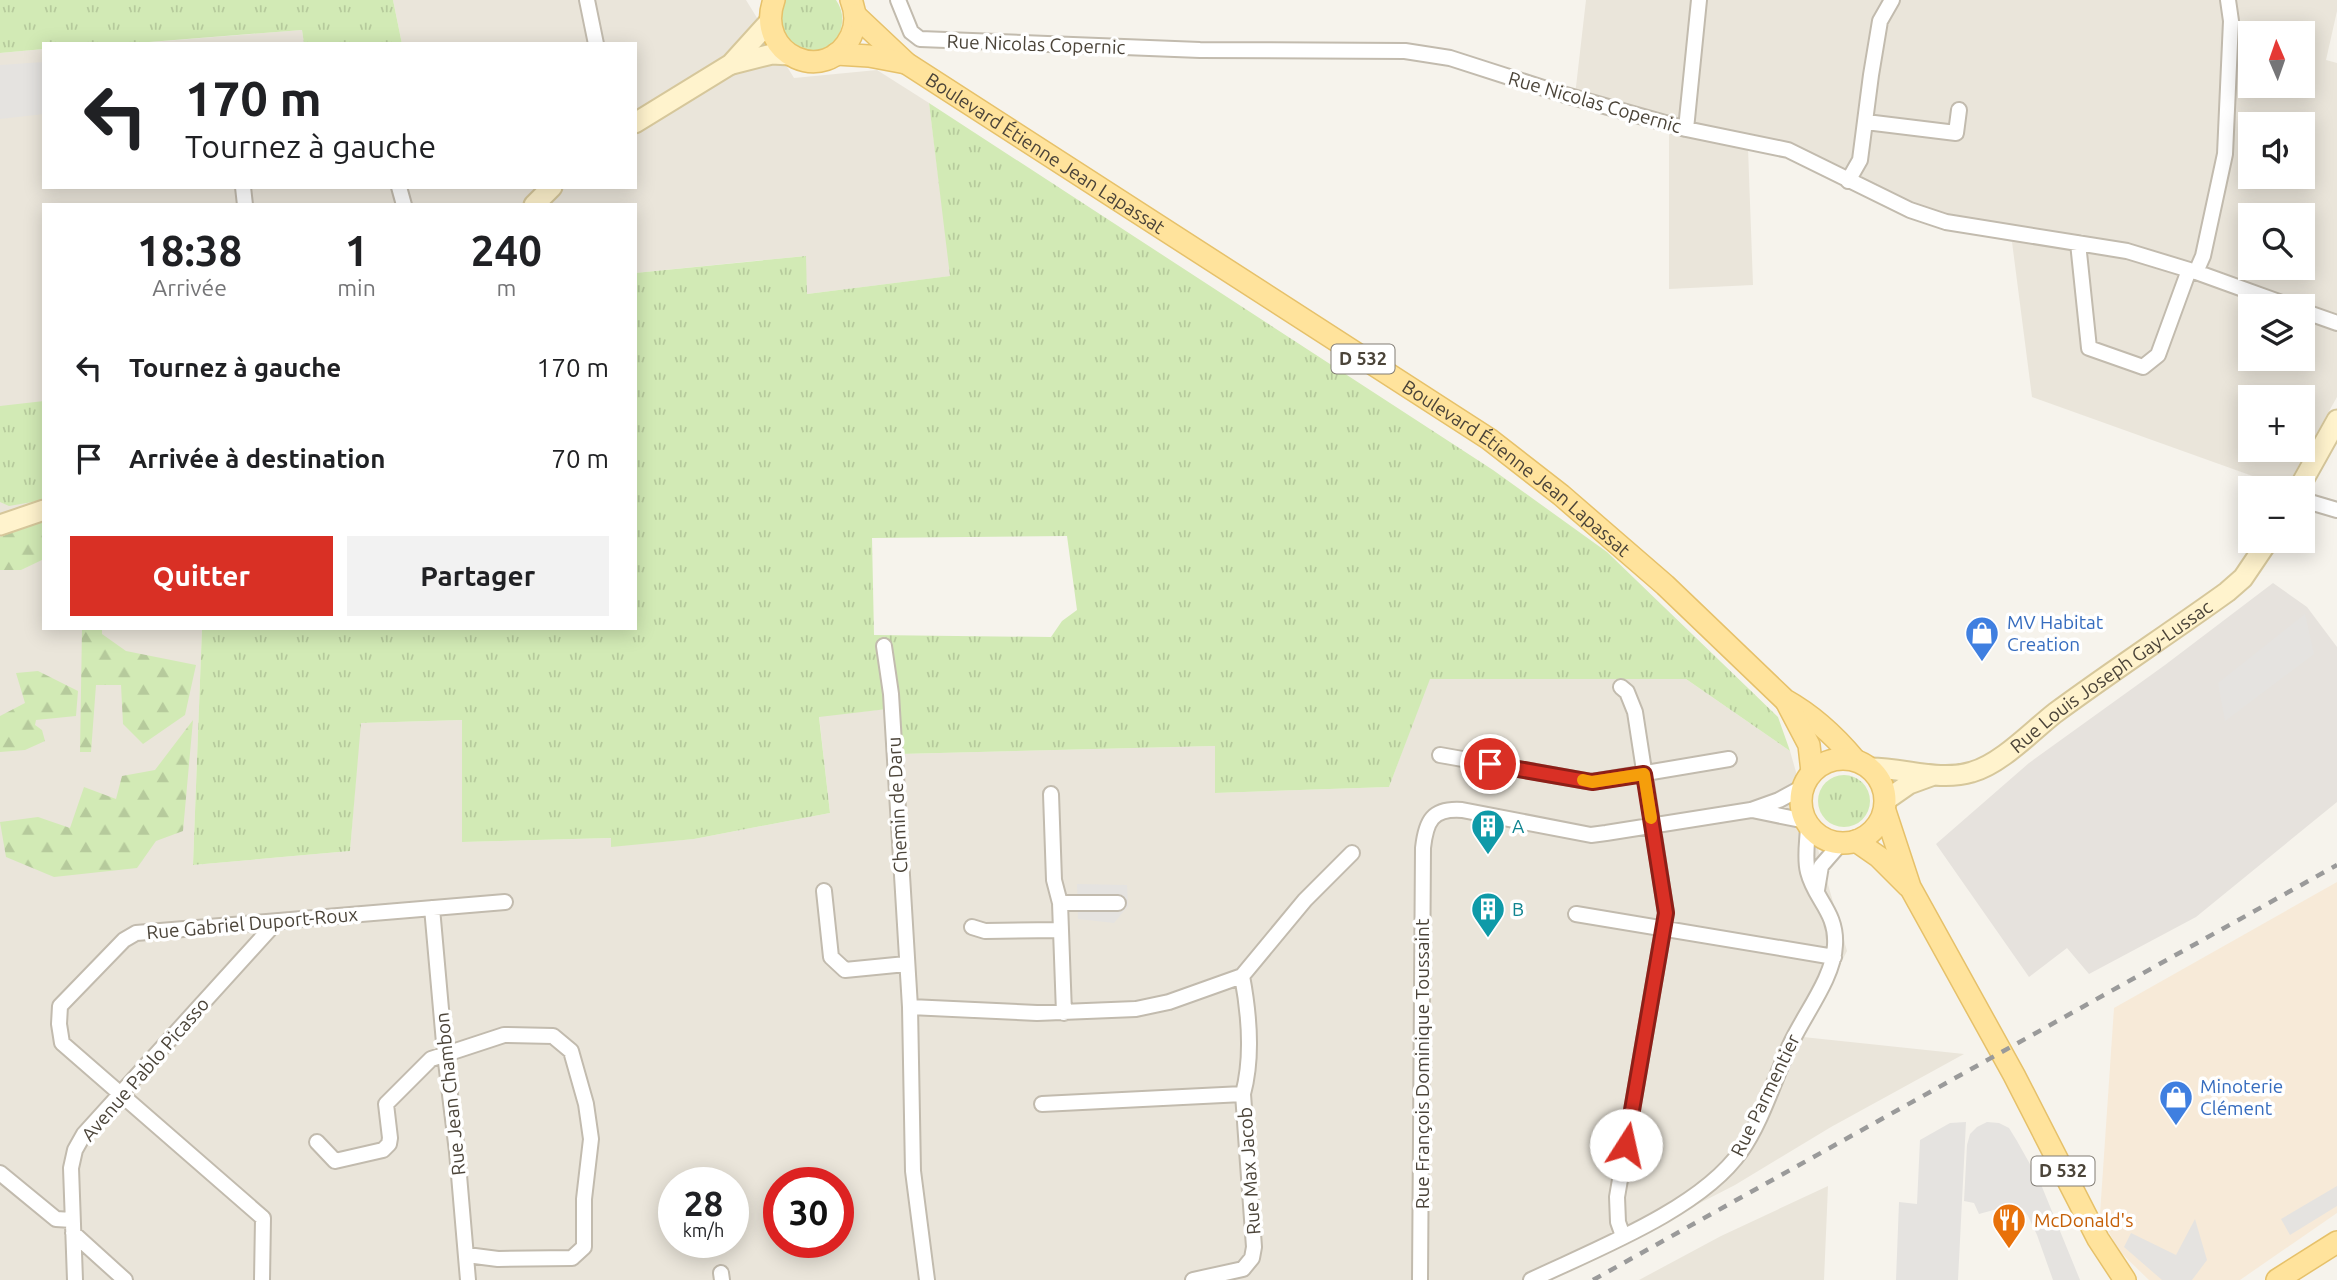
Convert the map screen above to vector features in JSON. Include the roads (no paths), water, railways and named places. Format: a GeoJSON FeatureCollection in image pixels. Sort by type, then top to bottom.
{"type":"FeatureCollection","features":[{"type":"Feature","properties":{"kind":"main road"},"geometry":{"type":"LineString","coordinates":[[836,54],[847,44],[854,30],[852,4]]}},
{"type":"Feature","properties":{"kind":"main road","name":"Boulevard Étienne Jean Lapassat"},"geometry":{"type":"LineString","coordinates":[[852,4],[906,63],[1489,439],[1562,495],[1665,585],[1785,700],[1801,709],[1837,738],[1863,764]]}},
{"type":"Feature","properties":{"kind":"main road"},"geometry":{"type":"LineString","coordinates":[[769,8],[772,35],[779,47],[790,55]]}},
{"type":"Feature","properties":{"kind":"main road","name":"Boulevard Étienne Jean Lapassat"},"geometry":{"type":"LineString","coordinates":[[790,55],[812,62],[836,54],[869,56],[906,63]]}},
{"type":"Feature","properties":{"kind":"main road","name":"Boulevard Étienne Jean Lapassat"},"geometry":{"type":"LineString","coordinates":[[1785,700],[1809,745],[1808,779]]}},
{"type":"Feature","properties":{"kind":"main road"},"geometry":{"type":"LineString","coordinates":[[1832,760],[1863,764],[1879,777],[1884,789],[1885,806],[1874,830],[1849,842],[1828,841],[1807,823],[1801,804],[1808,779],[1832,760]]}},
{"type":"Feature","properties":{"kind":"main road","name":"D 532"},"geometry":{"type":"LineString","coordinates":[[1885,806],[1910,887],[2014,1075],[2098,1239],[2125,1278]]}},
{"type":"Feature","properties":{"kind":"main road","name":"D 532"},"geometry":{"type":"LineString","coordinates":[[1849,842],[1879,857],[1910,887]]}},
{"type":"Feature","properties":{"kind":"main road"},"geometry":{"type":"LineString","coordinates":[[2286,1276],[2337,1242]]}},
{"type":"Feature","properties":{"kind":"street"},"geometry":{"type":"LineString","coordinates":[[587,0],[596,42]]}},
{"type":"Feature","properties":{"kind":"street","name":"Rue Nicolas Copernic"},"geometry":{"type":"LineString","coordinates":[[898,0],[911,32],[920,38],[1200,50],[1405,51],[1450,58],[1562,94],[1686,129],[1788,150],[1910,210],[1946,222],[2127,251],[2256,294]]}},
{"type":"Feature","properties":{"kind":"street"},"geometry":{"type":"LineString","coordinates":[[1686,129],[1699,0]]}},
{"type":"Feature","properties":{"kind":"street"},"geometry":{"type":"LineString","coordinates":[[1848,181],[1860,160],[1880,21],[1892,0]]}},
{"type":"Feature","properties":{"kind":"street"},"geometry":{"type":"LineString","coordinates":[[2078,243],[2089,348],[2143,367],[2158,355],[2192,271],[2203,256],[2225,154],[2231,21],[2228,0]]}},
{"type":"Feature","properties":{"kind":"street"},"geometry":{"type":"LineString","coordinates":[[731,64],[769,8]]}},
{"type":"Feature","properties":{"kind":"street"},"geometry":{"type":"LineString","coordinates":[[637,121],[731,64],[772,54],[790,55]]}},
{"type":"Feature","properties":{"kind":"street"},"geometry":{"type":"LineString","coordinates":[[1866,122],[1956,133],[1959,110]]}},
{"type":"Feature","properties":{"kind":"street"},"geometry":{"type":"LineString","coordinates":[[536,203],[550,189]]}},
{"type":"Feature","properties":{"kind":"street"},"geometry":{"type":"LineString","coordinates":[[2315,315],[2337,323]]}},
{"type":"Feature","properties":{"kind":"street"},"geometry":{"type":"LineString","coordinates":[[2306,476],[2337,420]]}},
{"type":"Feature","properties":{"kind":"street"},"geometry":{"type":"LineString","coordinates":[[2315,504],[2337,510]]}},
{"type":"Feature","properties":{"kind":"street"},"geometry":{"type":"LineString","coordinates":[[0,525],[42,511]]}},
{"type":"Feature","properties":{"kind":"street","name":"Rue Louis Joseph Gay-Lussac"},"geometry":{"type":"LineString","coordinates":[[1863,764],[1931,775],[1959,775],[1976,771],[1998,759],[2055,713],[2227,593],[2243,578],[2260,553]]}},
{"type":"Feature","properties":{"kind":"street","name":"Chemin de Daru"},"geometry":{"type":"LineString","coordinates":[[884,646],[891,694],[910,1007],[913,1171],[927,1280]]}},
{"type":"Feature","properties":{"kind":"street"},"geometry":{"type":"LineString","coordinates":[[1621,687],[1627,692],[1635,712],[1666,913],[1617,1196],[1618,1222],[1623,1236]]}},
{"type":"Feature","properties":{"kind":"street"},"geometry":{"type":"LineString","coordinates":[[1440,755],[1592,782],[1729,759]]}},
{"type":"Feature","properties":{"kind":"street","name":"Rue Louis Joseph Gay-Lussac"},"geometry":{"type":"LineString","coordinates":[[1885,806],[1909,784],[1931,775]]}},
{"type":"Feature","properties":{"kind":"street"},"geometry":{"type":"LineString","coordinates":[[1652,827],[1751,810],[1779,800],[1808,779]]}},
{"type":"Feature","properties":{"kind":"street"},"geometry":{"type":"LineString","coordinates":[[1051,794],[1054,880],[1060,903],[1064,1013]]}},
{"type":"Feature","properties":{"kind":"street","name":"Rue François Dominique Toussaint"},"geometry":{"type":"LineString","coordinates":[[1420,1280],[1423,848],[1427,824],[1441,811],[1450,809],[1591,835],[1652,827]]}},
{"type":"Feature","properties":{"kind":"street"},"geometry":{"type":"LineString","coordinates":[[1751,810],[1807,823]]}},
{"type":"Feature","properties":{"kind":"street","name":"Rue Parmentier"},"geometry":{"type":"LineString","coordinates":[[1531,1280],[1623,1236],[1701,1192],[1724,1172],[1742,1150],[1834,957],[1834,924],[1808,872],[1807,823]]}},
{"type":"Feature","properties":{"kind":"street"},"geometry":{"type":"LineString","coordinates":[[1817,890],[1821,866],[1849,842]]}},
{"type":"Feature","properties":{"kind":"street"},"geometry":{"type":"LineString","coordinates":[[910,1007],[1064,1013],[1136,1009],[1169,1002],[1242,976],[1306,900],[1352,853]]}},
{"type":"Feature","properties":{"kind":"street"},"geometry":{"type":"LineString","coordinates":[[824,891],[831,957],[845,970],[906,964]]}},
{"type":"Feature","properties":{"kind":"street","name":"Rue Gabriel Duport-Roux"},"geometry":{"type":"LineString","coordinates":[[262,1280],[263,1218],[62,1043],[60,1006],[124,940],[136,933],[505,902]]}},
{"type":"Feature","properties":{"kind":"street"},"geometry":{"type":"LineString","coordinates":[[1060,903],[1118,903]]}},
{"type":"Feature","properties":{"kind":"street","name":"Rue Jean Chambon"},"geometry":{"type":"LineString","coordinates":[[432,908],[444,1054],[457,1152],[468,1280]]}},
{"type":"Feature","properties":{"kind":"street"},"geometry":{"type":"LineString","coordinates":[[1576,914],[1834,957]]}},
{"type":"Feature","properties":{"kind":"street","name":"Avenue Pablo Picasso"},"geometry":{"type":"LineString","coordinates":[[75,1280],[71,1168],[75,1150],[84,1133],[269,930],[270,922]]}},
{"type":"Feature","properties":{"kind":"street"},"geometry":{"type":"LineString","coordinates":[[971,927],[985,931],[1060,930]]}},
{"type":"Feature","properties":{"kind":"street"},"geometry":{"type":"LineString","coordinates":[[1242,976],[1246,997],[1249,1074],[1243,1094]]}},
{"type":"Feature","properties":{"kind":"street"},"geometry":{"type":"LineString","coordinates":[[317,1142],[335,1161],[383,1150],[389,1144],[390,1138],[386,1104],[431,1059],[504,1035],[553,1036],[571,1051],[586,1104],[591,1139],[584,1199],[584,1247],[572,1258],[498,1259],[467,1255]]}},
{"type":"Feature","properties":{"kind":"street","name":"Rue Max Jacob"},"geometry":{"type":"LineString","coordinates":[[1042,1104],[1243,1094],[1254,1247],[1252,1258],[1243,1269],[1193,1280]]}},
{"type":"Feature","properties":{"kind":"street"},"geometry":{"type":"LineString","coordinates":[[0,1173],[56,1219],[73,1226],[125,1280]]}},
{"type":"Feature","properties":{"kind":"railway"},"geometry":{"type":"LineString","coordinates":[[1593,1280],[2337,865]]}},
{"type":"Feature","properties":{"kind":"place","name":"MV Habitat Creation"},"geometry":{"type":"Point","coordinates":[1982,663]}},
{"type":"Feature","properties":{"kind":"place","name":"A"},"geometry":{"type":"Point","coordinates":[1488,856]}},
{"type":"Feature","properties":{"kind":"place","name":"B"},"geometry":{"type":"Point","coordinates":[1488,939]}},
{"type":"Feature","properties":{"kind":"place","name":"Minoterie Clément"},"geometry":{"type":"Point","coordinates":[2176,1127]}},
{"type":"Feature","properties":{"kind":"place","name":"McDonald's"},"geometry":{"type":"Point","coordinates":[2009,1250]}}]}
